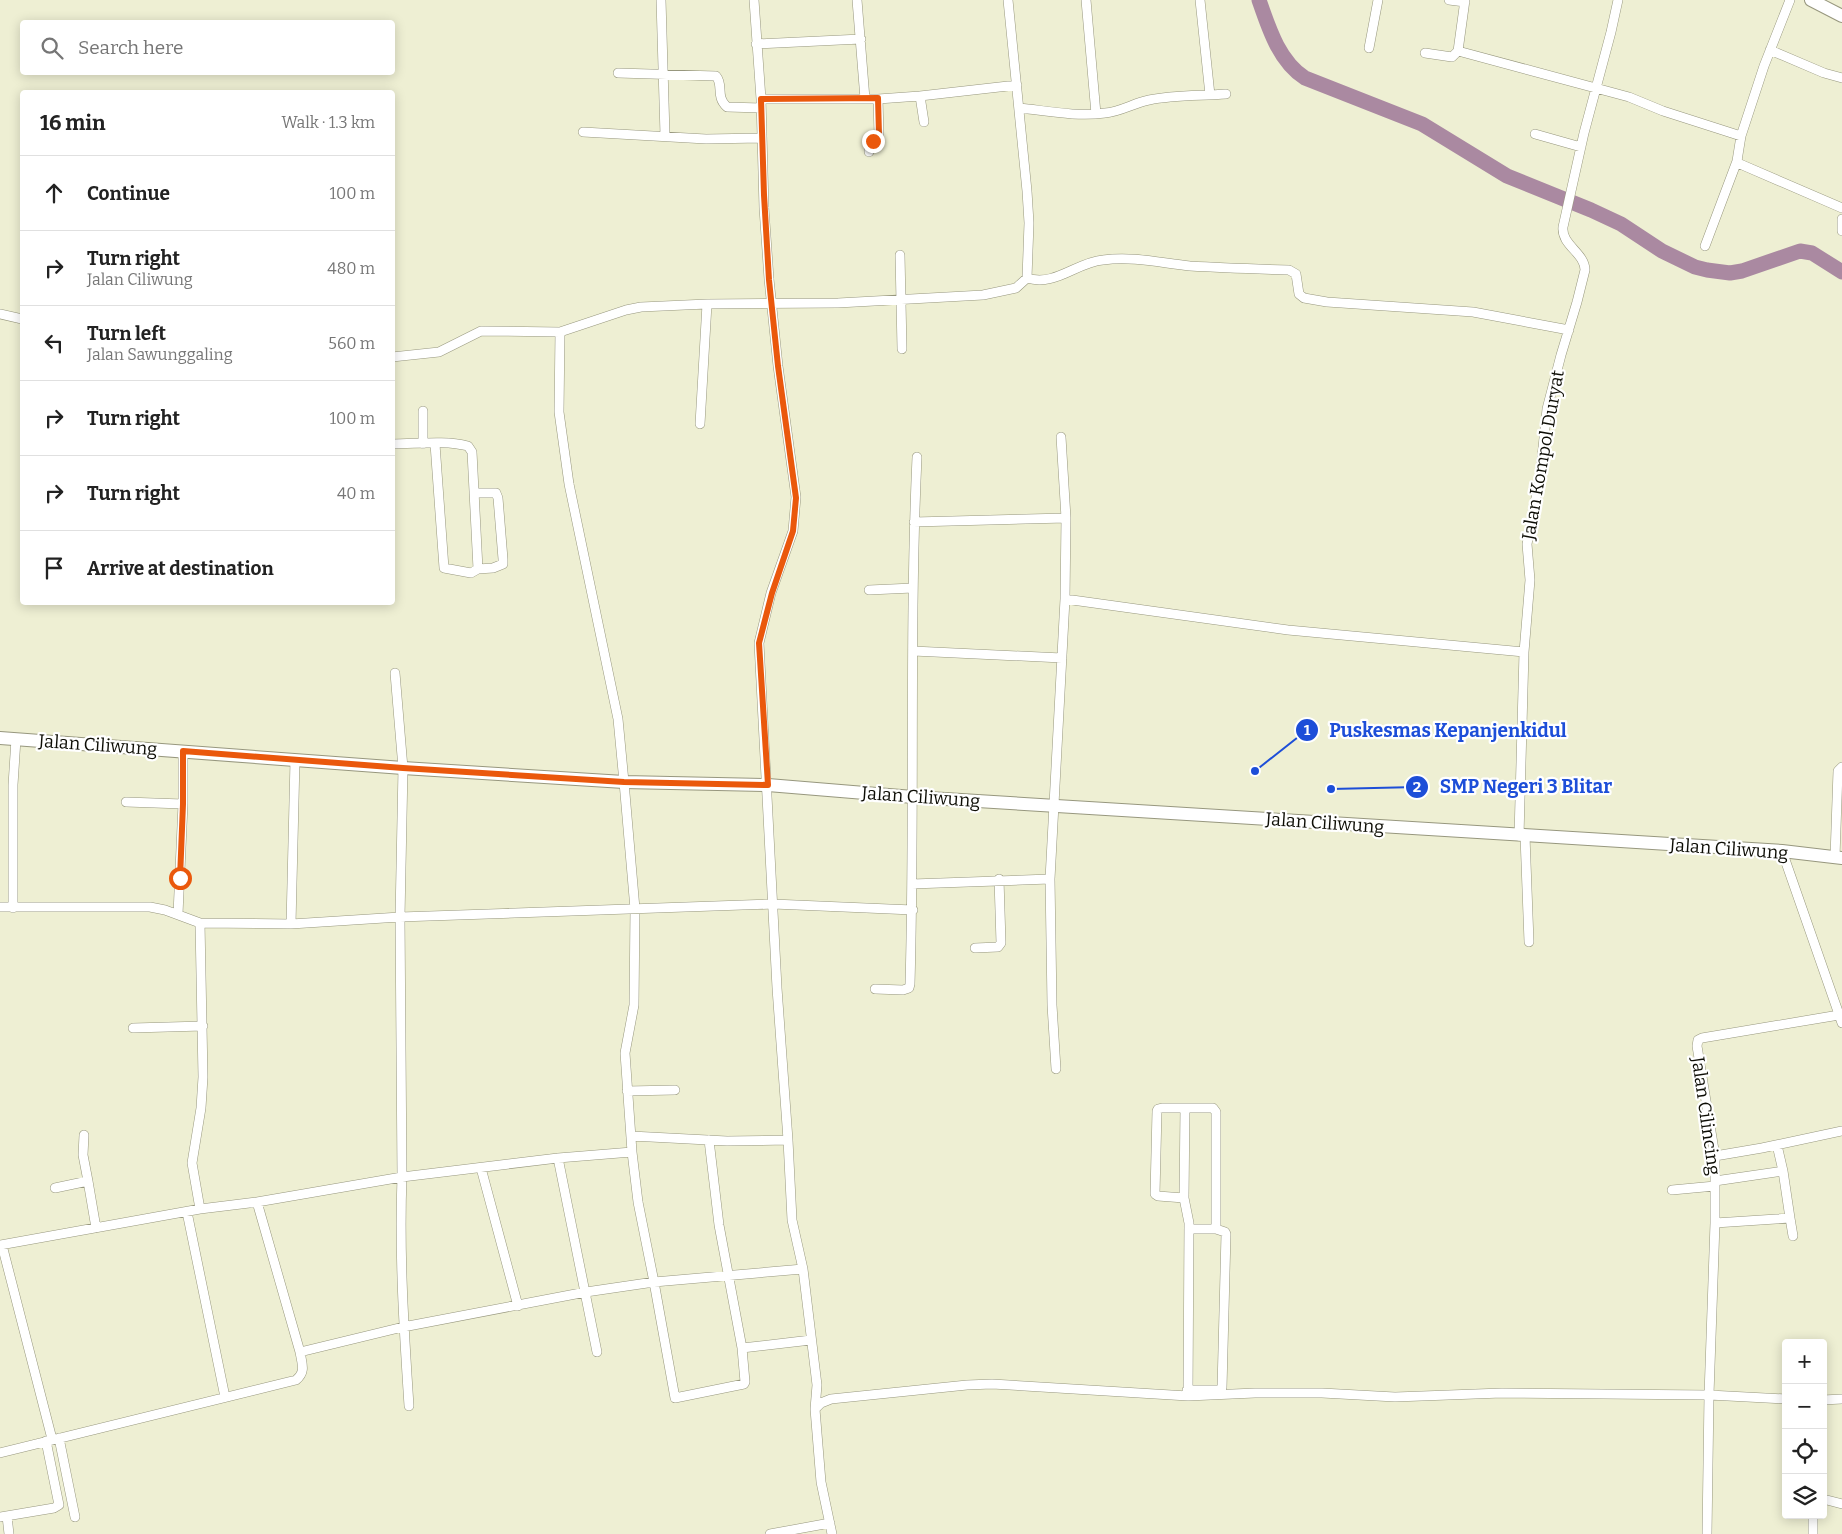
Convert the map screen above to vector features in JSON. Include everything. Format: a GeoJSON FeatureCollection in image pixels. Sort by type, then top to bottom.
{"type":"FeatureCollection","features":[{"type":"Feature","properties":{"kind":"main road"},"geometry":{"type":"LineString","coordinates":[[1811,0],[1842,16]]}},
{"type":"Feature","properties":{"kind":"main road","name":"Jalan Ciliwung"},"geometry":{"type":"LineString","coordinates":[[0,738],[403,768],[624,782],[768,785],[913,797],[1782,851],[1839,858]]}},
{"type":"Feature","properties":{"kind":"street"},"geometry":{"type":"LineString","coordinates":[[662,0],[665,135]]}},
{"type":"Feature","properties":{"kind":"street"},"geometry":{"type":"LineString","coordinates":[[754,0],[761,104],[766,234],[778,366],[794,483],[796,514],[793,531],[772,593],[759,643],[768,785],[777,988],[792,1220],[803,1269],[816,1385],[815,1409],[821,1482],[832,1534]]}},
{"type":"Feature","properties":{"kind":"street"},"geometry":{"type":"LineString","coordinates":[[857,0],[865,99]]}},
{"type":"Feature","properties":{"kind":"street"},"geometry":{"type":"LineString","coordinates":[[395,357],[440,352],[481,331],[560,332],[626,310],[641,307],[902,300],[983,295],[1016,288],[1027,278],[1029,223],[1020,108],[1008,0]]}},
{"type":"Feature","properties":{"kind":"street"},"geometry":{"type":"LineString","coordinates":[[1086,0],[1096,114]]}},
{"type":"Feature","properties":{"kind":"street"},"geometry":{"type":"LineString","coordinates":[[1200,0],[1210,95]]}},
{"type":"Feature","properties":{"kind":"street"},"geometry":{"type":"LineString","coordinates":[[1369,48],[1378,0]]}},
{"type":"Feature","properties":{"kind":"street"},"geometry":{"type":"LineString","coordinates":[[1425,53],[1452,57],[1458,51],[1465,1],[1449,0]]}},
{"type":"Feature","properties":{"kind":"street","name":"Jalan Kompol Duryat"},"geometry":{"type":"LineString","coordinates":[[1530,942],[1522,836],[1524,652],[1530,580],[1527,544],[1540,477],[1547,409],[1585,265],[1562,234],[1563,227],[1618,0]]}},
{"type":"Feature","properties":{"kind":"street"},"geometry":{"type":"LineString","coordinates":[[1705,246],[1737,161],[1741,136],[1770,50],[1790,0]]}},
{"type":"Feature","properties":{"kind":"street"},"geometry":{"type":"LineString","coordinates":[[756,44],[860,39]]}},
{"type":"Feature","properties":{"kind":"street"},"geometry":{"type":"LineString","coordinates":[[1770,50],[1824,74],[1842,78]]}},
{"type":"Feature","properties":{"kind":"street"},"geometry":{"type":"LineString","coordinates":[[1458,51],[1629,98],[1741,136]]}},
{"type":"Feature","properties":{"kind":"street"},"geometry":{"type":"LineString","coordinates":[[618,73],[716,76],[720,82],[722,102],[727,107],[920,96],[1017,85]]}},
{"type":"Feature","properties":{"kind":"street"},"geometry":{"type":"LineString","coordinates":[[1020,108],[1096,114],[1117,111],[1161,98],[1226,94]]}},
{"type":"Feature","properties":{"kind":"street"},"geometry":{"type":"LineString","coordinates":[[920,96],[924,122]]}},
{"type":"Feature","properties":{"kind":"street"},"geometry":{"type":"LineString","coordinates":[[869,152],[869,146],[879,135],[878,98]]}},
{"type":"Feature","properties":{"kind":"street"},"geometry":{"type":"LineString","coordinates":[[583,132],[665,135],[706,139],[761,138]]}},
{"type":"Feature","properties":{"kind":"street"},"geometry":{"type":"LineString","coordinates":[[1536,134],[1581,147]]}},
{"type":"Feature","properties":{"kind":"street"},"geometry":{"type":"LineString","coordinates":[[1737,161],[1842,208]]}},
{"type":"Feature","properties":{"kind":"street"},"geometry":{"type":"LineString","coordinates":[[1842,219],[1842,231]]}},
{"type":"Feature","properties":{"kind":"street"},"geometry":{"type":"LineString","coordinates":[[900,255],[902,349]]}},
{"type":"Feature","properties":{"kind":"street"},"geometry":{"type":"LineString","coordinates":[[1027,278],[1050,279],[1089,262],[1105,259],[1134,259],[1190,266],[1289,270],[1294,271],[1296,274],[1300,294],[1304,298],[1327,302],[1473,312],[1569,330]]}},
{"type":"Feature","properties":{"kind":"street"},"geometry":{"type":"LineString","coordinates":[[700,424],[707,304]]}},
{"type":"Feature","properties":{"kind":"street"},"geometry":{"type":"LineString","coordinates":[[0,314],[20,319]]}},
{"type":"Feature","properties":{"kind":"street"},"geometry":{"type":"LineString","coordinates":[[560,332],[559,412],[569,484],[618,719],[635,910],[634,1004],[625,1053],[627,1092],[638,1202],[674,1398],[744,1384],[745,1382],[742,1348],[719,1225],[709,1140]]}},
{"type":"Feature","properties":{"kind":"street"},"geometry":{"type":"LineString","coordinates":[[423,411],[423,444]]}},
{"type":"Feature","properties":{"kind":"street"},"geometry":{"type":"LineString","coordinates":[[1056,1069],[1052,1005],[1050,879],[1065,599],[1066,518],[1061,437]]}},
{"type":"Feature","properties":{"kind":"street"},"geometry":{"type":"LineString","coordinates":[[395,444],[460,444],[468,446],[472,452],[478,569]]}},
{"type":"Feature","properties":{"kind":"street"},"geometry":{"type":"LineString","coordinates":[[435,444],[444,568],[472,572],[478,569],[499,567],[502,564],[504,559],[498,498],[496,493],[492,492],[474,493]]}},
{"type":"Feature","properties":{"kind":"street"},"geometry":{"type":"LineString","coordinates":[[876,989],[903,990],[909,988],[912,910],[914,522],[917,457]]}},
{"type":"Feature","properties":{"kind":"street"},"geometry":{"type":"LineString","coordinates":[[914,522],[1066,518]]}},
{"type":"Feature","properties":{"kind":"street"},"geometry":{"type":"LineString","coordinates":[[869,590],[914,588]]}},
{"type":"Feature","properties":{"kind":"street"},"geometry":{"type":"LineString","coordinates":[[1065,599],[1288,630],[1524,652]]}},
{"type":"Feature","properties":{"kind":"street"},"geometry":{"type":"LineString","coordinates":[[914,651],[1062,658]]}},
{"type":"Feature","properties":{"kind":"street"},"geometry":{"type":"LineString","coordinates":[[395,673],[403,768],[400,918],[402,1177],[400,1248],[403,1270],[403,1327],[409,1406]]}},
{"type":"Feature","properties":{"kind":"street"},"geometry":{"type":"LineString","coordinates":[[13,908],[13,785],[16,739]]}},
{"type":"Feature","properties":{"kind":"street"},"geometry":{"type":"LineString","coordinates":[[178,914],[183,804],[183,751]]}},
{"type":"Feature","properties":{"kind":"street"},"geometry":{"type":"LineString","coordinates":[[292,924],[295,760]]}},
{"type":"Feature","properties":{"kind":"street"},"geometry":{"type":"LineString","coordinates":[[1839,858],[1838,771],[1842,767]]}},
{"type":"Feature","properties":{"kind":"street"},"geometry":{"type":"LineString","coordinates":[[126,802],[183,804]]}},
{"type":"Feature","properties":{"kind":"street"},"geometry":{"type":"LineString","coordinates":[[1782,851],[1841,1019]]}},
{"type":"Feature","properties":{"kind":"street"},"geometry":{"type":"LineString","coordinates":[[912,884],[1050,879]]}},
{"type":"Feature","properties":{"kind":"street"},"geometry":{"type":"LineString","coordinates":[[975,948],[998,947],[1001,943],[1000,880]]}},
{"type":"Feature","properties":{"kind":"street"},"geometry":{"type":"LineString","coordinates":[[0,907],[150,907],[178,914],[200,923],[292,924],[400,918],[773,904],[810,904],[843,908],[912,910]]}},
{"type":"Feature","properties":{"kind":"street"},"geometry":{"type":"LineString","coordinates":[[200,923],[203,1077],[201,1108],[192,1163],[200,1209]]}},
{"type":"Feature","properties":{"kind":"street","name":"Jalan Cilincing"},"geometry":{"type":"LineString","coordinates":[[1707,1534],[1709,1395],[1716,1223],[1715,1156],[1697,1046],[1698,1040],[1841,1019]]}},
{"type":"Feature","properties":{"kind":"street"},"geometry":{"type":"LineString","coordinates":[[133,1028],[203,1026]]}},
{"type":"Feature","properties":{"kind":"street"},"geometry":{"type":"LineString","coordinates":[[627,1092],[675,1090]]}},
{"type":"Feature","properties":{"kind":"street"},"geometry":{"type":"LineString","coordinates":[[1184,1198],[1158,1196],[1155,1194],[1157,1112],[1158,1109],[1162,1108],[1213,1108],[1216,1112],[1216,1226]]}},
{"type":"Feature","properties":{"kind":"street"},"geometry":{"type":"LineString","coordinates":[[1185,1108],[1184,1198],[1189,1226],[1187,1393]]}},
{"type":"Feature","properties":{"kind":"street"},"geometry":{"type":"LineString","coordinates":[[1715,1156],[1842,1131]]}},
{"type":"Feature","properties":{"kind":"street"},"geometry":{"type":"LineString","coordinates":[[84,1135],[83,1149],[96,1228]]}},
{"type":"Feature","properties":{"kind":"street"},"geometry":{"type":"LineString","coordinates":[[631,1136],[709,1140],[788,1140]]}},
{"type":"Feature","properties":{"kind":"street"},"geometry":{"type":"LineString","coordinates":[[1777,1145],[1793,1236]]}},
{"type":"Feature","properties":{"kind":"street"},"geometry":{"type":"LineString","coordinates":[[75,1517],[52,1440],[1,1245],[200,1209],[257,1202],[402,1177],[558,1158],[632,1152]]}},
{"type":"Feature","properties":{"kind":"street"},"geometry":{"type":"LineString","coordinates":[[558,1158],[598,1352]]}},
{"type":"Feature","properties":{"kind":"street"},"geometry":{"type":"LineString","coordinates":[[481,1168],[518,1306]]}},
{"type":"Feature","properties":{"kind":"street"},"geometry":{"type":"LineString","coordinates":[[1672,1190],[1783,1171]]}},
{"type":"Feature","properties":{"kind":"street"},"geometry":{"type":"LineString","coordinates":[[55,1188],[88,1181]]}},
{"type":"Feature","properties":{"kind":"street"},"geometry":{"type":"LineString","coordinates":[[0,1454],[296,1380],[301,1376],[303,1369],[300,1352],[257,1202]]}},
{"type":"Feature","properties":{"kind":"street"},"geometry":{"type":"LineString","coordinates":[[187,1212],[225,1397]]}},
{"type":"Feature","properties":{"kind":"street"},"geometry":{"type":"LineString","coordinates":[[1716,1223],[1790,1218]]}},
{"type":"Feature","properties":{"kind":"street"},"geometry":{"type":"LineString","coordinates":[[1187,1393],[1222,1388],[1226,1234],[1216,1226],[1189,1226]]}},
{"type":"Feature","properties":{"kind":"street"},"geometry":{"type":"LineString","coordinates":[[300,1352],[403,1327],[586,1292],[654,1282],[803,1269]]}},
{"type":"Feature","properties":{"kind":"street"},"geometry":{"type":"LineString","coordinates":[[742,1348],[811,1340]]}},
{"type":"Feature","properties":{"kind":"street"},"geometry":{"type":"LineString","coordinates":[[815,1409],[821,1403],[831,1399],[992,1384],[1187,1393],[1322,1393],[1395,1397],[1502,1393],[1709,1395],[1782,1399]]}},
{"type":"Feature","properties":{"kind":"street"},"geometry":{"type":"LineString","coordinates":[[816,1385],[831,1399]]}},
{"type":"Feature","properties":{"kind":"street"},"geometry":{"type":"LineString","coordinates":[[1827,1400],[1842,1399]]}},
{"type":"Feature","properties":{"kind":"street"},"geometry":{"type":"LineString","coordinates":[[9,1534],[3,1517],[54,1508],[59,1505],[52,1440]]}},
{"type":"Feature","properties":{"kind":"street"},"geometry":{"type":"LineString","coordinates":[[1827,1500],[1842,1504]]}},
{"type":"Feature","properties":{"kind":"street"},"geometry":{"type":"LineString","coordinates":[[1813,1519],[1813,1534]]}},
{"type":"Feature","properties":{"kind":"street"},"geometry":{"type":"LineString","coordinates":[[770,1534],[830,1523]]}},
{"type":"Feature","properties":{"kind":"waterway"},"geometry":{"type":"LineString","coordinates":[[1259,0],[1276,44],[1288,63],[1305,78],[1422,124],[1507,176],[1621,224],[1662,251],[1695,267],[1730,273],[1742,271],[1800,251],[1812,253],[1842,272]]}},
{"type":"Feature","properties":{"kind":"place","name":"Puskesmas Kepanjenkidul"},"geometry":{"type":"Point","coordinates":[1255,771]}},
{"type":"Feature","properties":{"kind":"place","name":"SMP Negeri 3 Blitar"},"geometry":{"type":"Point","coordinates":[1331,789]}},
{"type":"Feature","properties":{"kind":"route"},"geometry":{"type":"LineString","coordinates":[[180,878],[183,751],[403,768],[624,782],[768,785],[759,643],[772,593],[793,531],[796,498],[778,366],[769,280],[761,138],[761,99],[878,98],[879,135],[873,141]]}}]}
